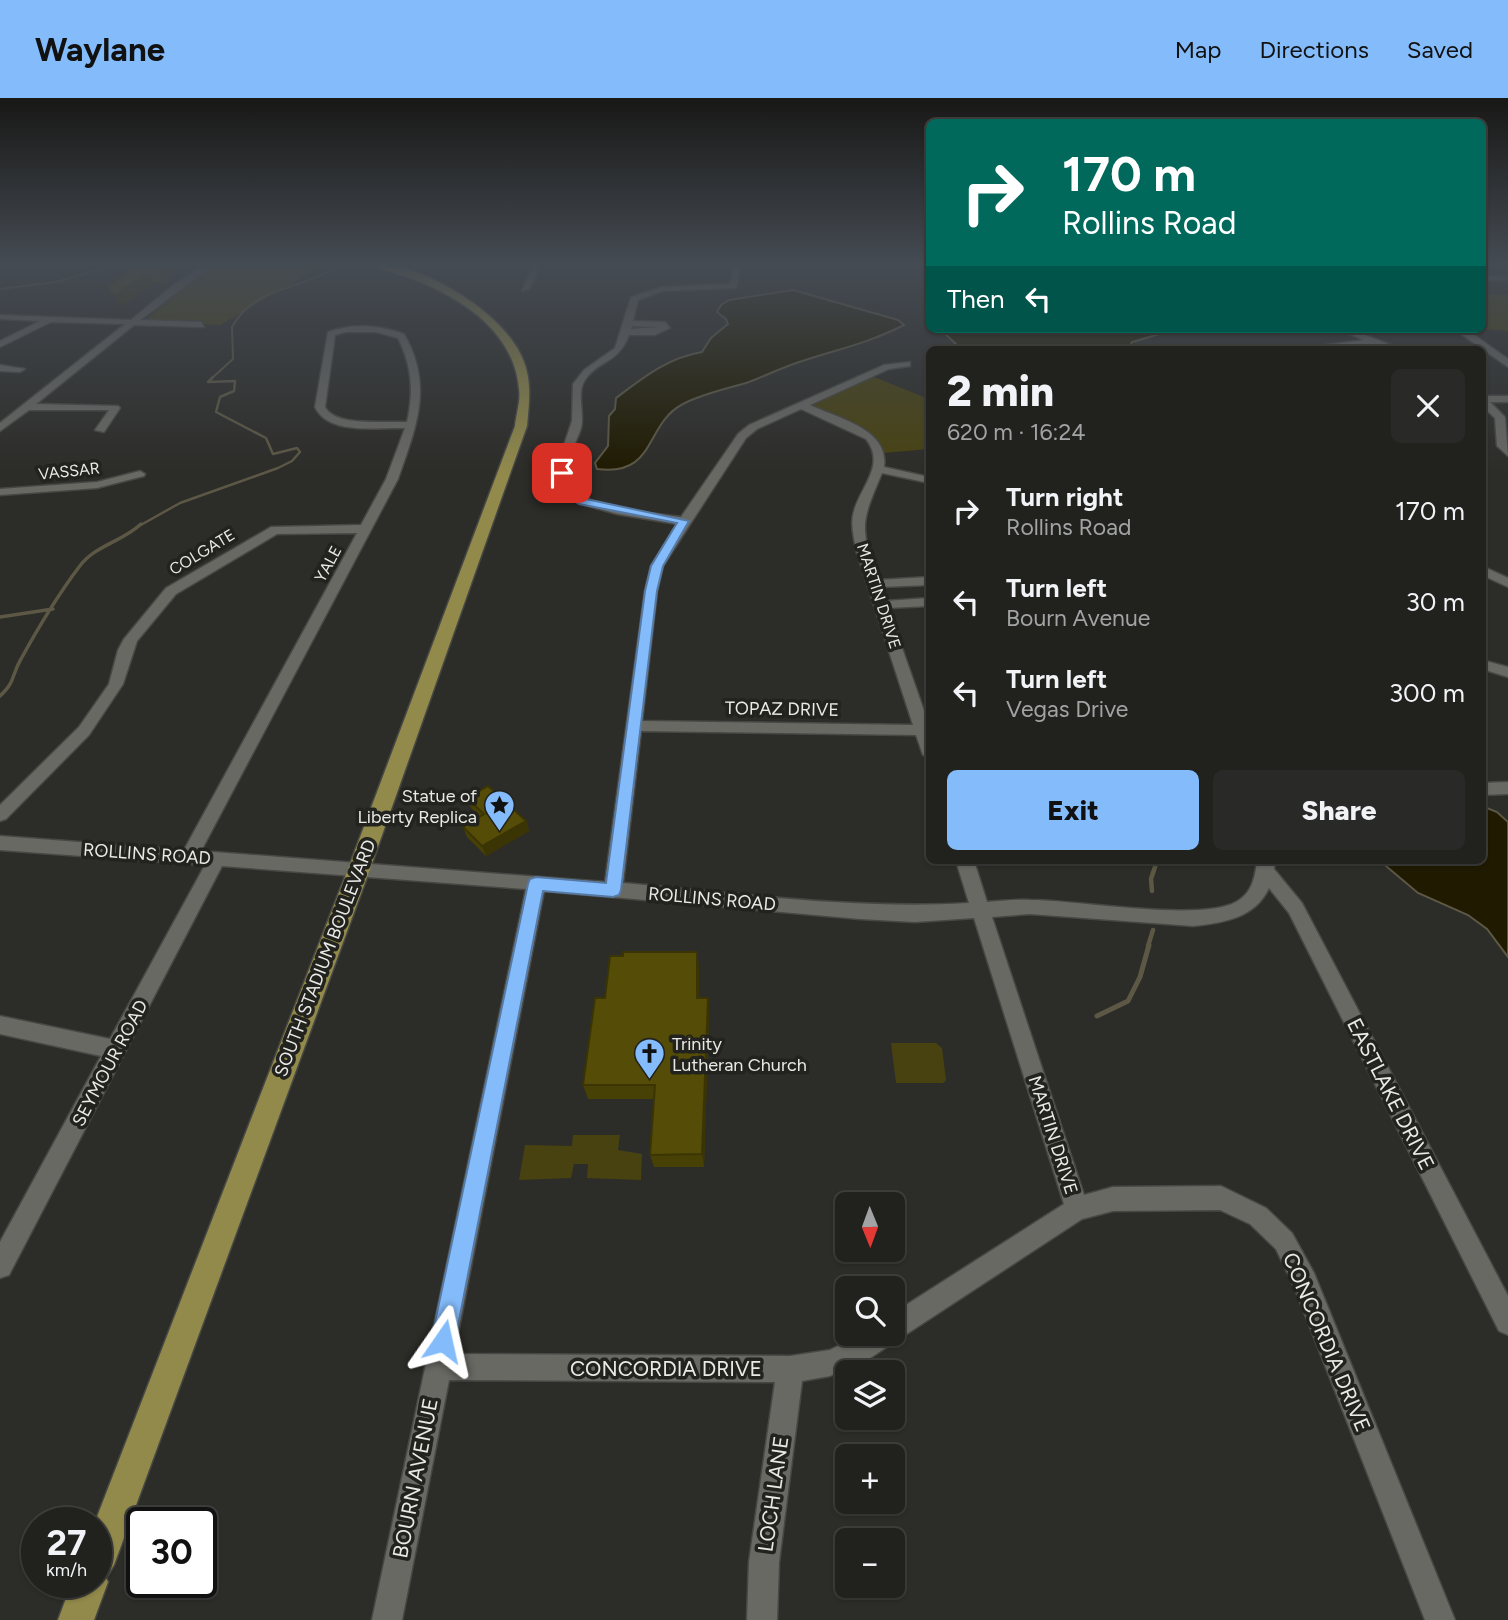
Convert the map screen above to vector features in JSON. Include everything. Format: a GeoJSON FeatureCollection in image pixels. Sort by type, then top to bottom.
{"type":"FeatureCollection","features":[{"type":"Feature","properties":{"kind":"main road","name":"SOUTH STADIUM BOULEVARD"},"geometry":{"type":"LineString","coordinates":[[112,1523],[359,869],[521,426],[525,388],[512,344],[501,333]]}},
{"type":"Feature","properties":{"kind":"main road"},"geometry":{"type":"LineString","coordinates":[[76,1620],[84,1598]]}},
{"type":"Feature","properties":{"kind":"street"},"geometry":{"type":"LineString","coordinates":[[0,344],[23,333]]}},
{"type":"Feature","properties":{"kind":"street"},"geometry":{"type":"LineString","coordinates":[[0,428],[5,420],[27,407],[119,333]]}},
{"type":"Feature","properties":{"kind":"street","name":"YALE"},"geometry":{"type":"LineString","coordinates":[[333,333],[330,337],[320,407],[322,413],[344,423],[411,425]]}},
{"type":"Feature","properties":{"kind":"street","name":"YALE"},"geometry":{"type":"LineString","coordinates":[[189,857],[392,479],[411,425],[418,394],[418,379],[401,336],[392,333]]}},
{"type":"Feature","properties":{"kind":"street"},"geometry":{"type":"LineString","coordinates":[[624,333],[614,355],[581,378],[577,387],[580,415],[562,473],[563,484],[569,494],[583,502],[683,521]]}},
{"type":"Feature","properties":{"kind":"street"},"geometry":{"type":"LineString","coordinates":[[1354,333],[1390,346]]}},
{"type":"Feature","properties":{"kind":"street"},"geometry":{"type":"LineString","coordinates":[[1465,333],[1484,346]]}},
{"type":"Feature","properties":{"kind":"street"},"geometry":{"type":"LineString","coordinates":[[1331,346],[1378,341]]}},
{"type":"Feature","properties":{"kind":"street"},"geometry":{"type":"LineString","coordinates":[[1486,348],[1508,363]]}},
{"type":"Feature","properties":{"kind":"street"},"geometry":{"type":"LineString","coordinates":[[613,890],[651,591],[657,566],[683,521],[743,436],[753,426],[887,367],[907,363]]}},
{"type":"Feature","properties":{"kind":"street"},"geometry":{"type":"LineString","coordinates":[[0,368],[20,369]]}},
{"type":"Feature","properties":{"kind":"street"},"geometry":{"type":"LineString","coordinates":[[1486,400],[1508,399]]}},
{"type":"Feature","properties":{"kind":"street"},"geometry":{"type":"LineString","coordinates":[[1486,404],[1500,417],[1502,446],[1508,453]]}},
{"type":"Feature","properties":{"kind":"street"},"geometry":{"type":"LineString","coordinates":[[801,405],[870,437],[878,444],[882,454],[878,469],[926,479]]}},
{"type":"Feature","properties":{"kind":"street"},"geometry":{"type":"LineString","coordinates":[[27,407],[115,408],[100,430]]}},
{"type":"Feature","properties":{"kind":"street","name":"MARTIN DRIVE"},"geometry":{"type":"LineString","coordinates":[[878,469],[860,511],[858,525],[862,550],[926,730]]}},
{"type":"Feature","properties":{"kind":"street","name":"VASSAR"},"geometry":{"type":"LineString","coordinates":[[0,492],[97,485],[140,474]]}},
{"type":"Feature","properties":{"kind":"street","name":"COLGATE"},"geometry":{"type":"LineString","coordinates":[[0,815],[84,731],[116,684],[125,650],[131,639],[171,591],[275,530],[366,529]]}},
{"type":"Feature","properties":{"kind":"street"},"geometry":{"type":"LineString","coordinates":[[1486,572],[1508,583]]}},
{"type":"Feature","properties":{"kind":"street"},"geometry":{"type":"LineString","coordinates":[[873,584],[926,581]]}},
{"type":"Feature","properties":{"kind":"street"},"geometry":{"type":"LineString","coordinates":[[880,605],[926,602]]}},
{"type":"Feature","properties":{"kind":"street"},"geometry":{"type":"LineString","coordinates":[[1486,665],[1508,672]]}},
{"type":"Feature","properties":{"kind":"street","name":"TOPAZ DRIVE"},"geometry":{"type":"LineString","coordinates":[[634,726],[926,730]]}},
{"type":"Feature","properties":{"kind":"street"},"geometry":{"type":"LineString","coordinates":[[1486,789],[1508,788]]}},
{"type":"Feature","properties":{"kind":"street","name":"ROLLINS ROAD"},"geometry":{"type":"LineString","coordinates":[[0,842],[915,914],[1030,907],[1193,918],[1219,916],[1241,909],[1257,897],[1266,866]]}},
{"type":"Feature","properties":{"kind":"street","name":"SEYMOUR ROAD"},"geometry":{"type":"LineString","coordinates":[[0,1266],[217,859]]}},
{"type":"Feature","properties":{"kind":"street","name":"MARTIN DRIVE"},"geometry":{"type":"LineString","coordinates":[[966,864],[1077,1209]]}},
{"type":"Feature","properties":{"kind":"street","name":"EASTLAKE DRIVE"},"geometry":{"type":"LineString","coordinates":[[1266,866],[1296,908],[1508,1322]]}},
{"type":"Feature","properties":{"kind":"street","name":"BOURN AVENUE"},"geometry":{"type":"LineString","coordinates":[[387,1620],[536,884]]}},
{"type":"Feature","properties":{"kind":"street"},"geometry":{"type":"LineString","coordinates":[[0,1025],[117,1050]]}},
{"type":"Feature","properties":{"kind":"street","name":"CONCORDIA DRIVE"},"geometry":{"type":"LineString","coordinates":[[905,1321],[1077,1209],[1113,1199],[1221,1198],[1258,1216],[1284,1241],[1305,1282],[1440,1620]]}},
{"type":"Feature","properties":{"kind":"street","name":"CONCORDIA DRIVE"},"geometry":{"type":"LineString","coordinates":[[438,1367],[790,1369],[823,1367],[846,1359],[866,1346]]}},
{"type":"Feature","properties":{"kind":"street","name":"LOCH LANE"},"geometry":{"type":"LineString","coordinates":[[762,1620],[764,1562],[790,1369]]}},
{"type":"Feature","properties":{"kind":"shaded area"},"geometry":{"type":"Polygon","coordinates":[[[717,333],[887,333],[691,400],[671,413],[648,447],[630,465],[616,469],[597,469],[595,463],[608,446],[609,416],[615,409],[616,398],[667,364],[702,352],[717,333]]]}},
{"type":"Feature","properties":{"kind":"shaded area"},"geometry":{"type":"Polygon","coordinates":[[[944,333],[1163,333],[1132,342],[1130,346],[957,345],[944,333]]]}},
{"type":"Feature","properties":{"kind":"shaded area"},"geometry":{"type":"Polygon","coordinates":[[[869,375],[926,398],[926,449],[883,453],[879,444],[802,405],[869,375]]]}},
{"type":"Feature","properties":{"kind":"shaded area"},"geometry":{"type":"Polygon","coordinates":[[[1486,808],[1497,812],[1508,822],[1508,957],[1487,929],[1468,915],[1418,893],[1384,864],[1486,864],[1486,808]]]}},
{"type":"Feature","properties":{"kind":"shaded area"},"geometry":{"type":"Polygon","coordinates":[[[891,1043],[936,1043],[942,1048],[946,1080],[943,1083],[896,1083],[891,1043]]]}},
{"type":"Feature","properties":{"kind":"shaded area"},"geometry":{"type":"Polygon","coordinates":[[[573,1135],[620,1135],[618,1150],[642,1154],[641,1180],[587,1178],[588,1164],[574,1164],[571,1178],[519,1180],[525,1145],[572,1146],[573,1135]]]}},
{"type":"Feature","properties":{"kind":"building"},"geometry":{"type":"Polygon","coordinates":[[[488,786],[526,821],[482,846],[463,827],[484,814],[467,798],[488,786]]]}},
{"type":"Feature","properties":{"kind":"building","name":"Trinity Lutheran Church"},"geometry":{"type":"Polygon","coordinates":[[[623,952],[697,952],[697,998],[708,998],[702,1154],[650,1155],[655,1085],[583,1085],[595,998],[605,998],[610,956],[623,956],[623,952]]]}},
{"type":"Feature","properties":{"kind":"waterway"},"geometry":{"type":"LineString","coordinates":[[211,379],[233,359],[232,333]]}},
{"type":"Feature","properties":{"kind":"waterway"},"geometry":{"type":"LineString","coordinates":[[139,526],[180,503],[278,468],[292,461],[300,452],[297,448],[273,454],[266,438],[216,412],[220,397],[234,391],[235,381],[208,382],[211,379]]}},
{"type":"Feature","properties":{"kind":"waterway"},"geometry":{"type":"LineString","coordinates":[[50,609],[85,560],[141,524]]}},
{"type":"Feature","properties":{"kind":"waterway"},"geometry":{"type":"LineString","coordinates":[[0,617],[50,609]]}},
{"type":"Feature","properties":{"kind":"waterway"},"geometry":{"type":"LineString","coordinates":[[0,696],[11,682],[50,609]]}},
{"type":"Feature","properties":{"kind":"waterway"},"geometry":{"type":"LineString","coordinates":[[1152,891],[1151,879],[1156,864]]}},
{"type":"Feature","properties":{"kind":"waterway"},"geometry":{"type":"LineString","coordinates":[[1148,946],[1153,930]]}},
{"type":"Feature","properties":{"kind":"waterway"},"geometry":{"type":"LineString","coordinates":[[1097,1016],[1128,1001],[1140,977],[1149,945]]}},
{"type":"Feature","properties":{"kind":"place","name":"Statue of Liberty Replica"},"geometry":{"type":"Point","coordinates":[500,833]}},
{"type":"Feature","properties":{"kind":"place","name":"Trinity Lutheran Church"},"geometry":{"type":"Point","coordinates":[649,1081]}},
{"type":"Feature","properties":{"kind":"route"},"geometry":{"type":"LineString","coordinates":[[443,1341],[536,884],[613,890],[651,591],[657,566],[683,521],[583,502],[569,494],[563,484],[562,473]]}}]}
